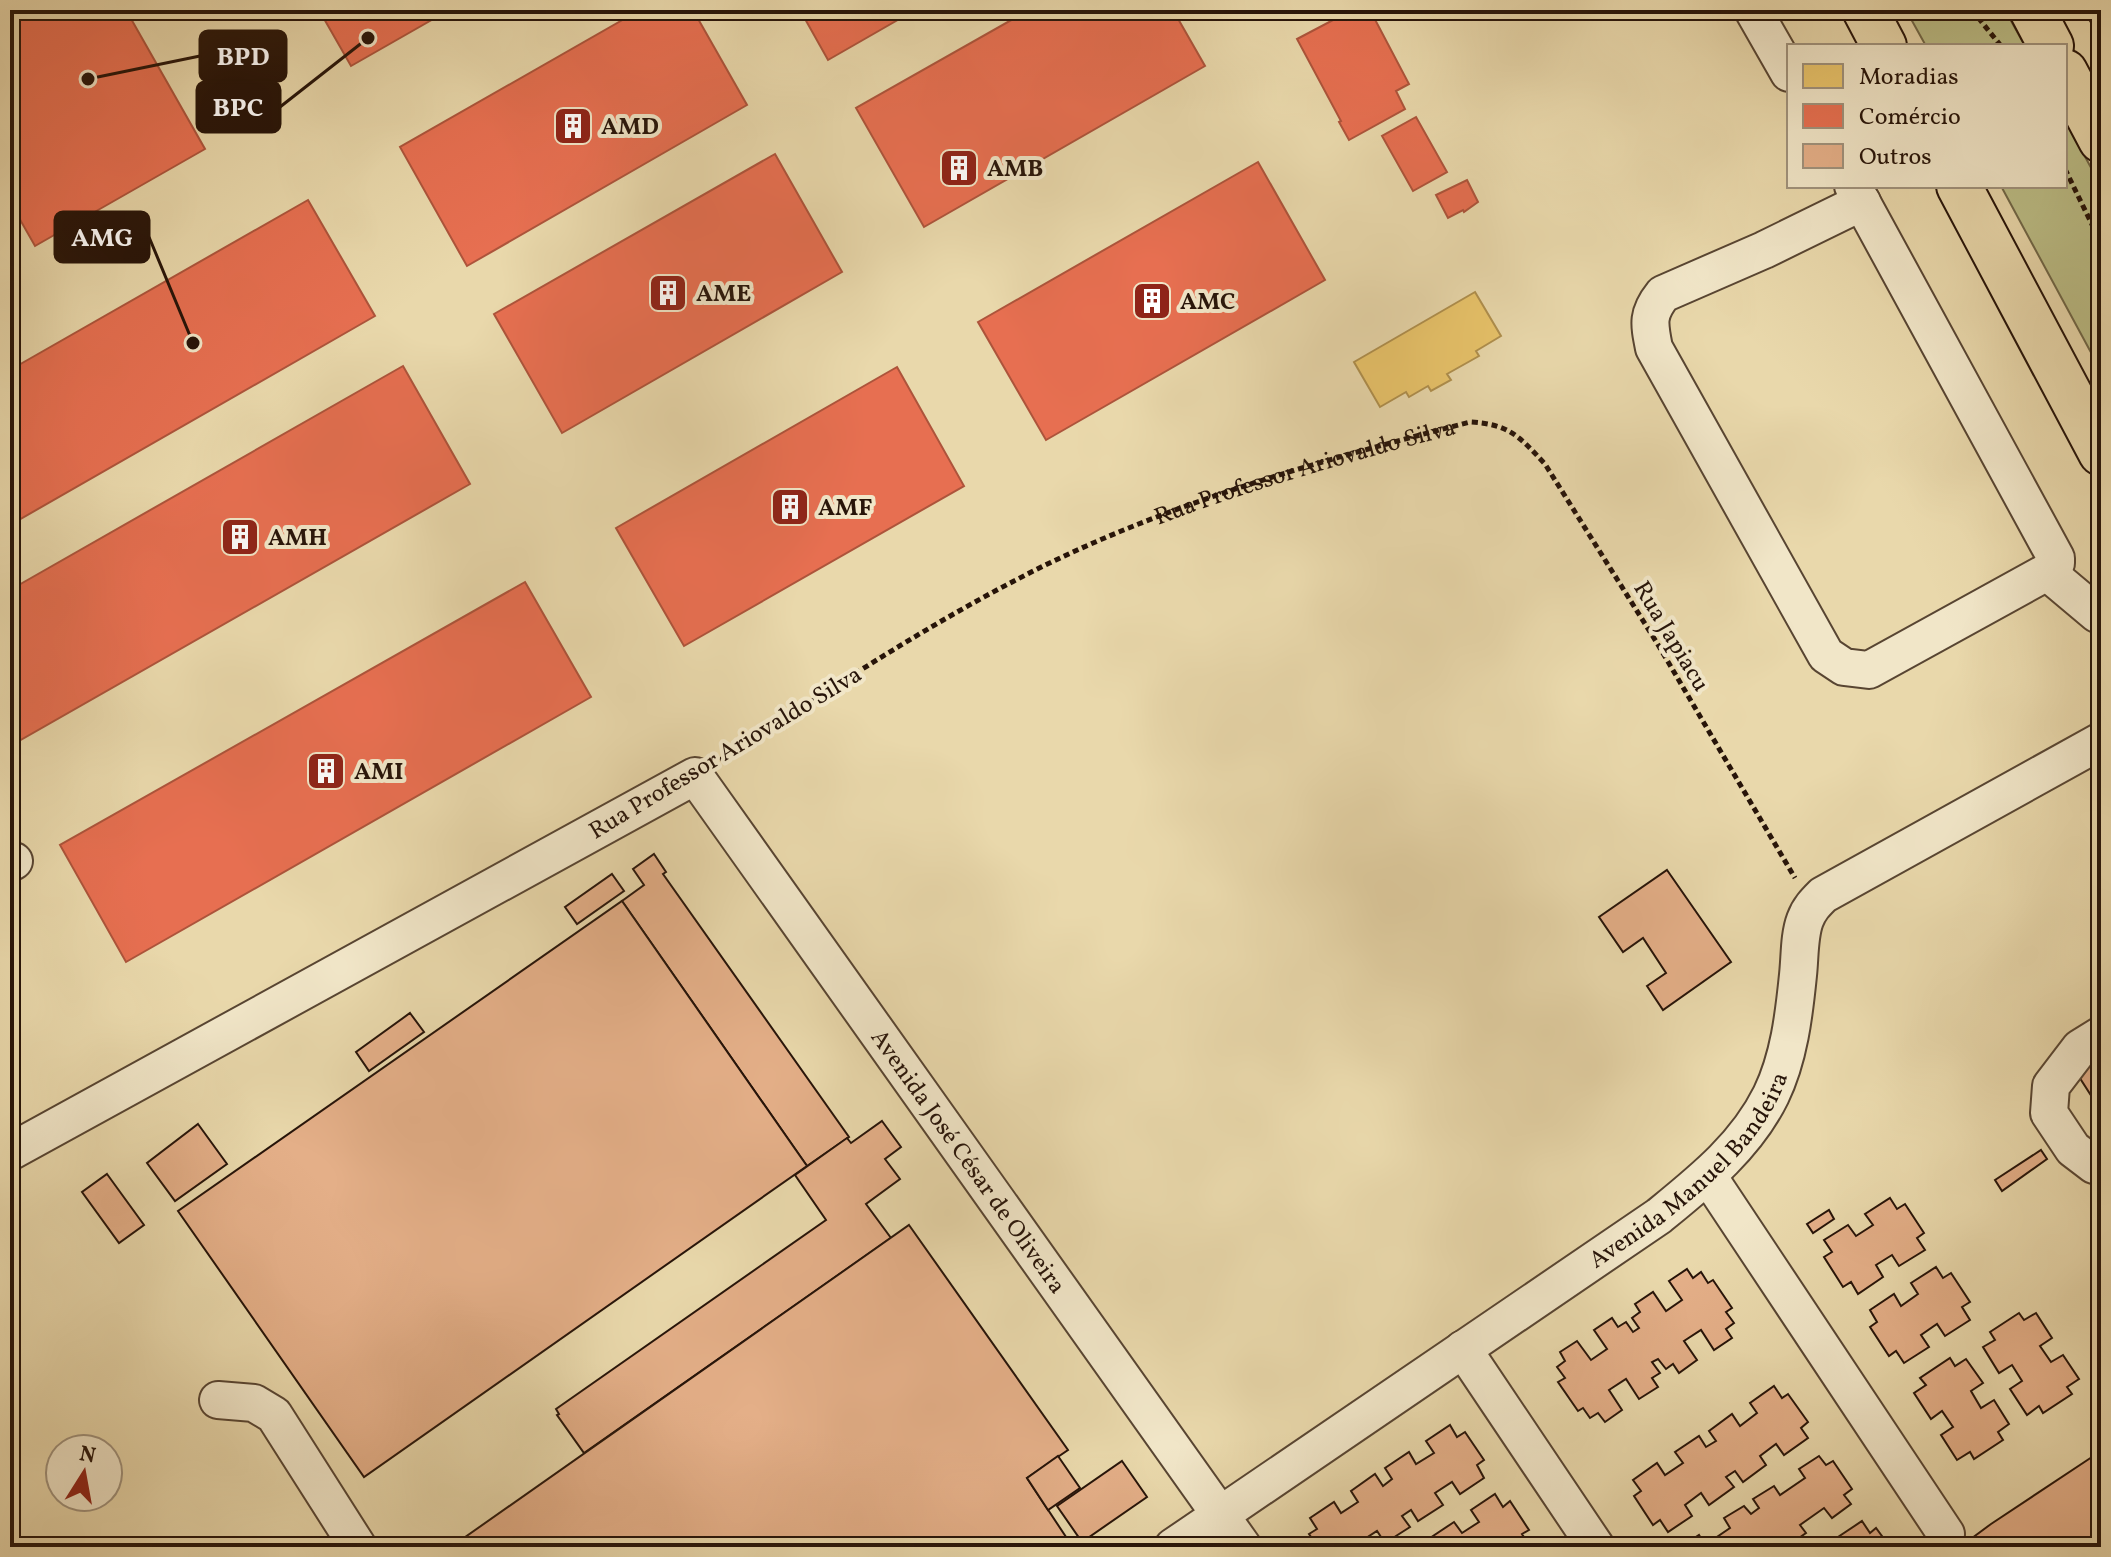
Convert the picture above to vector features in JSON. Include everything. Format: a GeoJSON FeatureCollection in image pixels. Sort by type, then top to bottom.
{"type":"FeatureCollection","features":[{"type":"Feature","properties":{"kind":"highway"},"geometry":{"type":"LineString","coordinates":[[1865,10],[1883,44]]}},
{"type":"Feature","properties":{"kind":"highway"},"geometry":{"type":"LineString","coordinates":[[2032,10],[2050,44]]}},
{"type":"Feature","properties":{"kind":"highway"},"geometry":{"type":"LineString","coordinates":[[2067,76],[2101,140]]}},
{"type":"Feature","properties":{"kind":"highway"},"geometry":{"type":"LineString","coordinates":[[1960,188],[2101,453]]}},
{"type":"Feature","properties":{"kind":"street"},"geometry":{"type":"LineString","coordinates":[[1753,10],[1787,70]]}},
{"type":"Feature","properties":{"kind":"street"},"geometry":{"type":"LineString","coordinates":[[1873,10],[1891,44]]}},
{"type":"Feature","properties":{"kind":"street"},"geometry":{"type":"LineString","coordinates":[[1968,188],[2101,434]]}},
{"type":"Feature","properties":{"kind":"street"},"geometry":{"type":"LineString","coordinates":[[1858,194],[2056,558],[2056,563],[2047,572],[1869,670],[1844,667],[1826,655],[1654,348],[1649,325],[1653,307],[1663,294],[1764,250],[1858,194]]}},
{"type":"Feature","properties":{"kind":"street"},"geometry":{"type":"LineString","coordinates":[[2047,572],[2097,614],[2101,614]]}},
{"type":"Feature","properties":{"kind":"street"},"geometry":{"type":"LineString","coordinates":[[1811,906],[1823,895],[2101,741]]}},
{"type":"Feature","properties":{"kind":"street","name":"Rua Professor Ariovaldo Silva"},"geometry":{"type":"LineString","coordinates":[[10,1152],[695,776]]}},
{"type":"Feature","properties":{"kind":"street","name":"Avenida José César de Oliveira"},"geometry":{"type":"LineString","coordinates":[[695,776],[1243,1547]]}},
{"type":"Feature","properties":{"kind":"street","name":"Avenida Manuel Bandeira"},"geometry":{"type":"LineString","coordinates":[[1173,1547],[1659,1216],[1731,1154],[1749,1132],[1771,1094],[1786,1050],[1804,921],[1811,906]]}},
{"type":"Feature","properties":{"kind":"street"},"geometry":{"type":"LineString","coordinates":[[2101,1035],[2080,1048],[2051,1086],[2049,1113],[2073,1149],[2101,1167]]}},
{"type":"Feature","properties":{"kind":"street"},"geometry":{"type":"LineString","coordinates":[[1708,1176],[1946,1534]]}},
{"type":"Feature","properties":{"kind":"street"},"geometry":{"type":"LineString","coordinates":[[1463,1349],[1596,1547]]}},
{"type":"Feature","properties":{"kind":"street"},"geometry":{"type":"LineString","coordinates":[[218,1400],[254,1403],[274,1415],[358,1547]]}},
{"type":"Feature","properties":{"kind":"path"},"geometry":{"type":"LineString","coordinates":[[1972,10],[1999,44]]}},
{"type":"Feature","properties":{"kind":"path"},"geometry":{"type":"LineString","coordinates":[[2067,173],[2101,243]]}},
{"type":"Feature","properties":{"kind":"path","name":"Rua Professor Ariovaldo Silva"},"geometry":{"type":"LineString","coordinates":[[695,776],[891,651],[1015,580],[1103,539],[1246,485],[1349,453],[1470,422]]}},
{"type":"Feature","properties":{"kind":"path","name":"Rua Japiacu"},"geometry":{"type":"LineString","coordinates":[[1470,422],[1489,423],[1506,429],[1522,439],[1545,464],[1657,643],[1811,906]]}},
{"type":"Feature","properties":{"kind":"green space"},"geometry":{"type":"Polygon","coordinates":[[[1906,10],[2005,10],[2024,44],[1925,44],[1906,10]]]}},
{"type":"Feature","properties":{"kind":"green space"},"geometry":{"type":"Polygon","coordinates":[[[2067,124],[2101,186],[2101,371],[2002,188],[2067,188],[2067,124]]]}},
{"type":"Feature","properties":{"kind":"building: Moradias"},"geometry":{"type":"Polygon","coordinates":[[[1475,292],[1501,336],[1476,351],[1479,356],[1447,374],[1451,380],[1431,391],[1428,386],[1409,397],[1406,392],[1380,407],[1354,362],[1475,292]]]}},
{"type":"Feature","properties":{"kind":"building: Comércio"},"geometry":{"type":"Polygon","coordinates":[[[10,10],[126,10],[205,149],[35,246],[10,202],[10,10]]]}},
{"type":"Feature","properties":{"kind":"building: Comércio"},"geometry":{"type":"Polygon","coordinates":[[[319,10],[449,10],[351,66],[319,10]]]}},
{"type":"Feature","properties":{"kind":"building: Comércio","name":"AMD"},"geometry":{"type":"Polygon","coordinates":[[[640,10],[693,10],[747,105],[467,266],[400,147],[640,10]]]}},
{"type":"Feature","properties":{"kind":"building: Comércio"},"geometry":{"type":"Polygon","coordinates":[[[800,10],[915,10],[828,60],[800,10]]]}},
{"type":"Feature","properties":{"kind":"building: Comércio","name":"AMB"},"geometry":{"type":"Polygon","coordinates":[[[1029,10],[1173,10],[1205,66],[924,227],[856,108],[1029,10]]]}},
{"type":"Feature","properties":{"kind":"building: Comércio"},"geometry":{"type":"Polygon","coordinates":[[[1352,10],[1370,10],[1409,84],[1396,91],[1405,109],[1349,140],[1297,39],[1352,10]]]}},
{"type":"Feature","properties":{"kind":"building: Comércio"},"geometry":{"type":"Polygon","coordinates":[[[1416,117],[1447,172],[1413,191],[1382,136],[1416,117]]]}},
{"type":"Feature","properties":{"kind":"building: Comércio","name":"AME"},"geometry":{"type":"Polygon","coordinates":[[[775,154],[842,272],[562,433],[494,314],[775,154]]]}},
{"type":"Feature","properties":{"kind":"building: Comércio","name":"AMC"},"geometry":{"type":"Polygon","coordinates":[[[1258,162],[1325,280],[1046,440],[978,322],[1258,162]]]}},
{"type":"Feature","properties":{"kind":"building: Comércio"},"geometry":{"type":"Polygon","coordinates":[[[1467,180],[1478,202],[1448,218],[1436,195],[1467,180]]]}},
{"type":"Feature","properties":{"kind":"building: Comércio"},"geometry":{"type":"Polygon","coordinates":[[[308,200],[375,316],[10,525],[10,370],[308,200]]]}},
{"type":"Feature","properties":{"kind":"building: Comércio","name":"AMH"},"geometry":{"type":"Polygon","coordinates":[[[403,366],[470,484],[10,746],[10,590],[403,366]]]}},
{"type":"Feature","properties":{"kind":"building: Comércio","name":"AMF"},"geometry":{"type":"Polygon","coordinates":[[[897,367],[964,486],[684,646],[616,528],[897,367]]]}},
{"type":"Feature","properties":{"kind":"building: Comércio","name":"AMI"},"geometry":{"type":"Polygon","coordinates":[[[525,582],[591,697],[126,962],[60,845],[525,582]]]}},
{"type":"Feature","properties":{"kind":"building: Outros"},"geometry":{"type":"Polygon","coordinates":[[[2084,10],[2098,10],[2101,21],[2093,26],[2084,10]]]}},
{"type":"Feature","properties":{"kind":"building: Outros"},"geometry":{"type":"Polygon","coordinates":[[[654,854],[666,872],[663,874],[849,1137],[807,1166],[622,901],[644,885],[633,869],[654,854]]]}},
{"type":"Feature","properties":{"kind":"building: Outros"},"geometry":{"type":"Polygon","coordinates":[[[1667,870],[1731,962],[1663,1010],[1647,986],[1666,973],[1643,938],[1623,952],[1599,917],[1667,870]]]}},
{"type":"Feature","properties":{"kind":"building: Outros"},"geometry":{"type":"Polygon","coordinates":[[[612,874],[624,891],[577,924],[565,907],[612,874]]]}},
{"type":"Feature","properties":{"kind":"building: Outros"},"geometry":{"type":"Polygon","coordinates":[[[622,901],[807,1166],[364,1477],[178,1211],[622,901]]]}},
{"type":"Feature","properties":{"kind":"building: Outros"},"geometry":{"type":"Polygon","coordinates":[[[410,1013],[424,1032],[369,1071],[356,1052],[410,1013]]]}},
{"type":"Feature","properties":{"kind":"building: Outros"},"geometry":{"type":"Polygon","coordinates":[[[2101,1058],[2101,1111],[2076,1072],[2101,1058]]]}},
{"type":"Feature","properties":{"kind":"building: Outros"},"geometry":{"type":"Polygon","coordinates":[[[882,1121],[901,1147],[885,1159],[900,1179],[866,1204],[891,1238],[584,1453],[556,1409],[826,1220],[795,1175],[847,1138],[851,1143],[882,1121]]]}},
{"type":"Feature","properties":{"kind":"building: Outros"},"geometry":{"type":"Polygon","coordinates":[[[198,1124],[227,1164],[175,1201],[147,1163],[198,1124]]]}},
{"type":"Feature","properties":{"kind":"building: Outros"},"geometry":{"type":"Polygon","coordinates":[[[2041,1150],[2047,1159],[2002,1191],[1995,1180],[2041,1150]]]}},
{"type":"Feature","properties":{"kind":"building: Outros"},"geometry":{"type":"Polygon","coordinates":[[[107,1174],[144,1225],[119,1243],[82,1192],[107,1174]]]}},
{"type":"Feature","properties":{"kind":"building: Outros"},"geometry":{"type":"Polygon","coordinates":[[[1890,1198],[1897,1209],[1905,1204],[1924,1233],[1917,1238],[1925,1250],[1899,1266],[1892,1255],[1876,1265],[1883,1277],[1858,1294],[1851,1282],[1843,1287],[1824,1257],[1832,1252],[1824,1240],[1848,1225],[1856,1236],[1873,1225],[1865,1214],[1890,1198]]]}},
{"type":"Feature","properties":{"kind":"building: Outros"},"geometry":{"type":"Polygon","coordinates":[[[1829,1210],[1834,1219],[1813,1233],[1807,1224],[1829,1210]]]}},
{"type":"Feature","properties":{"kind":"building: Outros"},"geometry":{"type":"Polygon","coordinates":[[[909,1225],[1068,1450],[1027,1478],[1072,1546],[451,1547],[909,1225]]]}},
{"type":"Feature","properties":{"kind":"building: Outros"},"geometry":{"type":"Polygon","coordinates":[[[1936,1267],[1943,1278],[1951,1273],[1970,1302],[1962,1307],[1970,1320],[1945,1336],[1937,1324],[1921,1335],[1929,1347],[1904,1363],[1896,1351],[1889,1356],[1870,1327],[1877,1322],[1870,1310],[1894,1294],[1901,1306],[1918,1294],[1911,1283],[1936,1267]]]}},
{"type":"Feature","properties":{"kind":"building: Outros"},"geometry":{"type":"Polygon","coordinates":[[[1687,1269],[1693,1278],[1701,1272],[1708,1283],[1713,1280],[1732,1308],[1726,1312],[1734,1323],[1726,1329],[1732,1338],[1714,1350],[1701,1330],[1684,1341],[1697,1360],[1679,1373],[1673,1364],[1666,1369],[1658,1359],[1652,1362],[1660,1373],[1652,1378],[1658,1387],[1639,1399],[1626,1379],[1609,1390],[1622,1410],[1605,1422],[1598,1413],[1590,1418],[1583,1408],[1578,1411],[1558,1382],[1565,1378],[1557,1367],[1565,1361],[1560,1352],[1577,1341],[1591,1360],[1607,1349],[1594,1330],[1612,1318],[1618,1327],[1626,1322],[1633,1332],[1639,1328],[1632,1318],[1640,1312],[1635,1304],[1653,1292],[1666,1311],[1682,1300],[1669,1281],[1687,1269]]]}},
{"type":"Feature","properties":{"kind":"building: Outros"},"geometry":{"type":"Polygon","coordinates":[[[2019,1313],[2024,1320],[2036,1313],[2052,1338],[2040,1346],[2051,1362],[2063,1355],[2079,1379],[2067,1387],[2072,1394],[2043,1413],[2039,1406],[2027,1415],[2010,1389],[2022,1381],[2012,1365],[1999,1373],[1983,1347],[1995,1340],[1990,1332],[2019,1313]]]}},
{"type":"Feature","properties":{"kind":"building: Outros"},"geometry":{"type":"Polygon","coordinates":[[[1950,1358],[1955,1366],[1966,1359],[1983,1383],[1971,1391],[1981,1408],[1994,1400],[2009,1424],[1998,1432],[2003,1440],[1974,1459],[1970,1452],[1957,1460],[1941,1435],[1953,1427],[1942,1411],[1931,1419],[1914,1393],[1926,1385],[1920,1378],[1950,1358]]]}},
{"type":"Feature","properties":{"kind":"building: Outros"},"geometry":{"type":"Polygon","coordinates":[[[1774,1386],[1782,1398],[1788,1394],[1808,1422],[1801,1428],[1808,1438],[1784,1455],[1776,1444],[1760,1456],[1766,1465],[1743,1482],[1735,1471],[1726,1477],[1734,1487],[1709,1505],[1701,1493],[1685,1505],[1692,1516],[1668,1532],[1660,1520],[1653,1525],[1634,1496],[1641,1491],[1633,1480],[1657,1463],[1665,1475],[1683,1463],[1675,1452],[1699,1436],[1706,1447],[1716,1441],[1709,1431],[1732,1414],[1740,1426],[1757,1413],[1750,1403],[1774,1386]]]}},
{"type":"Feature","properties":{"kind":"building: Outros"},"geometry":{"type":"Polygon","coordinates":[[[1450,1425],[1457,1437],[1465,1432],[1484,1460],[1477,1465],[1484,1478],[1460,1494],[1452,1482],[1435,1493],[1443,1505],[1418,1521],[1411,1510],[1402,1516],[1410,1527],[1385,1543],[1377,1531],[1360,1542],[1364,1547],[1318,1547],[1309,1534],[1317,1529],[1310,1518],[1334,1502],[1341,1513],[1358,1502],[1351,1491],[1375,1474],[1383,1486],[1392,1479],[1385,1468],[1409,1452],[1416,1464],[1434,1453],[1426,1441],[1450,1425]]]}},
{"type":"Feature","properties":{"kind":"building: Outros"},"geometry":{"type":"Polygon","coordinates":[[[2101,1451],[2101,1547],[1960,1547],[1991,1524],[2101,1451]]]}},
{"type":"Feature","properties":{"kind":"building: Outros"},"geometry":{"type":"Polygon","coordinates":[[[1058,1456],[1080,1488],[1048,1510],[1027,1478],[1058,1456]]]}},
{"type":"Feature","properties":{"kind":"building: Outros"},"geometry":{"type":"Polygon","coordinates":[[[1819,1456],[1826,1465],[1833,1461],[1852,1489],[1844,1495],[1851,1504],[1832,1518],[1824,1508],[1800,1525],[1806,1533],[1786,1547],[1778,1538],[1770,1544],[1773,1547],[1681,1547],[1699,1535],[1705,1545],[1730,1528],[1724,1518],[1744,1506],[1751,1514],[1759,1508],[1753,1499],[1774,1486],[1780,1495],[1805,1478],[1799,1469],[1819,1456]]]}},
{"type":"Feature","properties":{"kind":"building: Outros"},"geometry":{"type":"Polygon","coordinates":[[[1122,1461],[1147,1497],[1082,1542],[1057,1506],[1122,1461]]]}},
{"type":"Feature","properties":{"kind":"building: Outros"},"geometry":{"type":"Polygon","coordinates":[[[1495,1494],[1503,1507],[1510,1501],[1529,1530],[1522,1534],[1530,1547],[1436,1547],[1430,1538],[1454,1522],[1462,1533],[1479,1522],[1471,1510],[1495,1494]]]}},
{"type":"Feature","properties":{"kind":"building: Outros"},"geometry":{"type":"Polygon","coordinates":[[[1862,1521],[1870,1533],[1876,1528],[1890,1547],[1845,1547],[1838,1537],[1862,1521]]]}},
{"type":"Feature","properties":{"kind":"place","name":"BPC"},"geometry":{"type":"Point","coordinates":[368,38]}},
{"type":"Feature","properties":{"kind":"place","name":"BPD"},"geometry":{"type":"Point","coordinates":[88,79]}},
{"type":"Feature","properties":{"kind":"place","name":"AMD"},"geometry":{"type":"Point","coordinates":[573,126]}},
{"type":"Feature","properties":{"kind":"place","name":"AMB"},"geometry":{"type":"Point","coordinates":[959,168]}},
{"type":"Feature","properties":{"kind":"place","name":"AME"},"geometry":{"type":"Point","coordinates":[668,293]}},
{"type":"Feature","properties":{"kind":"place","name":"AMC"},"geometry":{"type":"Point","coordinates":[1152,301]}},
{"type":"Feature","properties":{"kind":"place","name":"AMG"},"geometry":{"type":"Point","coordinates":[193,343]}},
{"type":"Feature","properties":{"kind":"place","name":"AMF"},"geometry":{"type":"Point","coordinates":[790,507]}},
{"type":"Feature","properties":{"kind":"place","name":"AMH"},"geometry":{"type":"Point","coordinates":[240,537]}},
{"type":"Feature","properties":{"kind":"place","name":"AMI"},"geometry":{"type":"Point","coordinates":[326,771]}}]}
